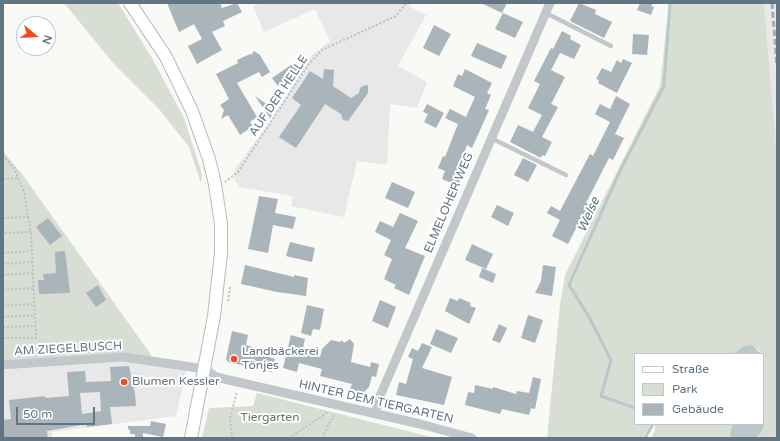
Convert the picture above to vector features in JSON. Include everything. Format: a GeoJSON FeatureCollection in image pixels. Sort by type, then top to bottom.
{"type":"FeatureCollection","features":[{"type":"Feature","properties":{"kind":"main road"},"geometry":{"type":"LineString","coordinates":[[130,3],[166,57],[192,111],[209,159],[215,184],[221,224],[221,253],[214,316],[191,438]]}},
{"type":"Feature","properties":{"kind":"street","name":"ELMELOHER WEG"},"geometry":{"type":"LineString","coordinates":[[375,414],[383,389],[550,3]]}},
{"type":"Feature","properties":{"kind":"street","name":"AM ZIEGELBUSCH"},"geometry":{"type":"LineString","coordinates":[[3,365],[124,357],[205,369]]}},
{"type":"Feature","properties":{"kind":"street","name":"HINTER DEM TIERGARTEN"},"geometry":{"type":"LineString","coordinates":[[205,369],[216,377],[420,424],[472,438]]}},
{"type":"Feature","properties":{"kind":"lane"},"geometry":{"type":"LineString","coordinates":[[546,13],[611,46]]}},
{"type":"Feature","properties":{"kind":"lane"},"geometry":{"type":"LineString","coordinates":[[491,138],[566,175]]}},
{"type":"Feature","properties":{"kind":"path","name":"AUF DER HELLE"},"geometry":{"type":"LineString","coordinates":[[215,184],[225,182],[238,172],[309,64],[322,50],[396,16],[406,3]]}},
{"type":"Feature","properties":{"kind":"path"},"geometry":{"type":"LineString","coordinates":[[3,155],[14,168],[24,192],[29,217],[36,326],[36,338],[3,338]]}},
{"type":"Feature","properties":{"kind":"path"},"geometry":{"type":"LineString","coordinates":[[3,179],[18,178]]}},
{"type":"Feature","properties":{"kind":"path"},"geometry":{"type":"LineString","coordinates":[[3,218],[29,217]]}},
{"type":"Feature","properties":{"kind":"path"},"geometry":{"type":"LineString","coordinates":[[3,233],[31,232]]}},
{"type":"Feature","properties":{"kind":"path"},"geometry":{"type":"LineString","coordinates":[[3,253],[32,251]]}},
{"type":"Feature","properties":{"kind":"path"},"geometry":{"type":"LineString","coordinates":[[3,264],[32,262]]}},
{"type":"Feature","properties":{"kind":"path"},"geometry":{"type":"LineString","coordinates":[[3,275],[33,273]]}},
{"type":"Feature","properties":{"kind":"path"},"geometry":{"type":"LineString","coordinates":[[3,290],[34,288]]}},
{"type":"Feature","properties":{"kind":"path"},"geometry":{"type":"LineString","coordinates":[[3,306],[34,304]]}},
{"type":"Feature","properties":{"kind":"path"},"geometry":{"type":"LineString","coordinates":[[3,317],[35,315]]}},
{"type":"Feature","properties":{"kind":"path"},"geometry":{"type":"LineString","coordinates":[[3,327],[36,326]]}},
{"type":"Feature","properties":{"kind":"path"},"geometry":{"type":"LineString","coordinates":[[232,438],[230,419],[240,382]]}},
{"type":"Feature","properties":{"kind":"path"},"geometry":{"type":"LineString","coordinates":[[289,438],[340,405]]}},
{"type":"Feature","properties":{"kind":"path"},"geometry":{"type":"LineString","coordinates":[[322,438],[340,405]]}},
{"type":"Feature","properties":{"kind":"shaded area"},"geometry":{"type":"Polygon","coordinates":[[[261,3],[411,3],[409,6],[426,15],[398,66],[427,82],[417,108],[390,104],[387,165],[357,161],[344,217],[291,206],[293,196],[240,187],[234,179],[235,169],[270,122],[311,56],[330,41],[315,9],[264,32],[253,6],[261,3]]]}},
{"type":"Feature","properties":{"kind":"shaded area"},"geometry":{"type":"Polygon","coordinates":[[[764,3],[777,3],[777,155],[764,3]]]}},
{"type":"Feature","properties":{"kind":"shaded area"},"geometry":{"type":"Polygon","coordinates":[[[752,345],[760,353],[734,353],[744,346],[752,345]]]}},
{"type":"Feature","properties":{"kind":"shaded area"},"geometry":{"type":"Polygon","coordinates":[[[131,361],[187,369],[176,416],[52,432],[52,438],[3,438],[3,370],[131,361]]]}},
{"type":"Feature","properties":{"kind":"shaded area"},"geometry":{"type":"Polygon","coordinates":[[[732,425],[764,425],[759,435],[755,438],[733,438],[730,436],[732,425]]]}},
{"type":"Feature","properties":{"kind":"green space"},"geometry":{"type":"Polygon","coordinates":[[[64,3],[118,3],[152,58],[184,118],[202,174],[201,183],[189,147],[159,109],[114,64],[64,3]]]}},
{"type":"Feature","properties":{"kind":"green space"},"geometry":{"type":"Polygon","coordinates":[[[669,3],[764,3],[777,155],[777,438],[755,438],[759,435],[765,421],[764,353],[760,353],[758,349],[738,353],[634,353],[634,425],[651,425],[642,438],[547,438],[560,305],[565,275],[660,86],[669,3]]]}},
{"type":"Feature","properties":{"kind":"green space"},"geometry":{"type":"Polygon","coordinates":[[[3,151],[22,174],[152,356],[3,363],[3,151]]]}},
{"type":"Feature","properties":{"kind":"green space","name":"Tiergarten"},"geometry":{"type":"Polygon","coordinates":[[[257,393],[435,438],[202,438],[209,408],[253,406],[257,393]]]}},
{"type":"Feature","properties":{"kind":"green space"},"geometry":{"type":"Polygon","coordinates":[[[655,425],[732,425],[730,436],[733,438],[651,438],[655,431],[655,425]]]}},
{"type":"Feature","properties":{"kind":"building"},"geometry":{"type":"Polygon","coordinates":[[[167,3],[220,3],[222,8],[237,3],[242,12],[223,21],[225,26],[212,32],[222,50],[197,64],[188,46],[202,39],[194,24],[179,32],[167,3]]]}},
{"type":"Feature","properties":{"kind":"building"},"geometry":{"type":"Polygon","coordinates":[[[481,3],[507,3],[502,13],[481,3]]]}},
{"type":"Feature","properties":{"kind":"building"},"geometry":{"type":"Polygon","coordinates":[[[579,3],[596,10],[595,14],[612,22],[604,38],[570,21],[579,3]]]}},
{"type":"Feature","properties":{"kind":"building"},"geometry":{"type":"Polygon","coordinates":[[[640,3],[653,3],[651,6],[654,7],[651,15],[637,10],[640,3]]]}},
{"type":"Feature","properties":{"kind":"building"},"geometry":{"type":"Polygon","coordinates":[[[503,13],[523,22],[515,38],[495,29],[503,13]]]}},
{"type":"Feature","properties":{"kind":"building"},"geometry":{"type":"Polygon","coordinates":[[[434,25],[451,34],[439,56],[423,48],[434,25]]]}},
{"type":"Feature","properties":{"kind":"building"},"geometry":{"type":"Polygon","coordinates":[[[562,31],[571,36],[570,39],[581,45],[574,59],[560,53],[551,70],[565,77],[551,104],[558,107],[542,137],[552,142],[545,156],[542,155],[541,158],[510,142],[518,125],[533,132],[542,115],[528,108],[540,84],[534,81],[551,48],[553,49],[562,31]]]}},
{"type":"Feature","properties":{"kind":"building"},"geometry":{"type":"Polygon","coordinates":[[[633,34],[649,35],[647,55],[632,54],[633,34]]]}},
{"type":"Feature","properties":{"kind":"building"},"geometry":{"type":"Polygon","coordinates":[[[477,43],[507,56],[501,69],[471,56],[477,43]]]}},
{"type":"Feature","properties":{"kind":"building"},"geometry":{"type":"Polygon","coordinates":[[[254,51],[260,55],[270,72],[262,77],[259,72],[237,83],[257,117],[250,122],[253,126],[240,135],[228,115],[221,119],[224,110],[220,105],[229,99],[216,74],[238,63],[237,60],[250,54],[251,55],[254,51]]]}},
{"type":"Feature","properties":{"kind":"building"},"geometry":{"type":"Polygon","coordinates":[[[623,59],[632,63],[617,93],[598,83],[599,80],[596,79],[602,68],[611,72],[617,60],[621,63],[623,59]]]}},
{"type":"Feature","properties":{"kind":"building"},"geometry":{"type":"Polygon","coordinates":[[[294,63],[299,71],[278,86],[272,78],[294,63]]]}},
{"type":"Feature","properties":{"kind":"building"},"geometry":{"type":"Polygon","coordinates":[[[324,69],[334,70],[333,86],[351,98],[359,93],[360,88],[363,86],[368,85],[368,93],[348,121],[343,120],[341,114],[325,104],[296,148],[279,137],[301,105],[292,98],[310,71],[323,79],[324,69]]]}},
{"type":"Feature","properties":{"kind":"building"},"geometry":{"type":"Polygon","coordinates":[[[465,69],[492,83],[487,93],[491,95],[485,109],[489,110],[472,148],[467,145],[460,164],[466,166],[458,186],[442,179],[445,171],[438,168],[443,156],[445,157],[458,124],[445,118],[450,109],[466,117],[475,97],[453,86],[458,74],[462,76],[465,69]]]}},
{"type":"Feature","properties":{"kind":"building"},"geometry":{"type":"Polygon","coordinates":[[[255,96],[275,110],[270,118],[255,96]]]}},
{"type":"Feature","properties":{"kind":"building"},"geometry":{"type":"Polygon","coordinates":[[[616,96],[630,104],[615,134],[624,138],[613,160],[609,158],[586,203],[592,205],[585,218],[582,217],[568,244],[552,236],[560,220],[547,213],[551,206],[560,211],[590,154],[593,156],[610,122],[595,114],[600,104],[610,109],[616,96]]]}},
{"type":"Feature","properties":{"kind":"building"},"geometry":{"type":"Polygon","coordinates":[[[427,104],[444,113],[436,128],[424,122],[428,114],[423,112],[427,104]]]}},
{"type":"Feature","properties":{"kind":"building"},"geometry":{"type":"Polygon","coordinates":[[[523,158],[537,165],[528,182],[514,175],[523,158]]]}},
{"type":"Feature","properties":{"kind":"building"},"geometry":{"type":"Polygon","coordinates":[[[392,182],[415,192],[408,208],[385,198],[392,182]]]}},
{"type":"Feature","properties":{"kind":"building"},"geometry":{"type":"Polygon","coordinates":[[[259,196],[278,199],[275,213],[296,217],[293,229],[273,225],[268,253],[248,249],[259,196]]]}},
{"type":"Feature","properties":{"kind":"building"},"geometry":{"type":"Polygon","coordinates":[[[497,205],[514,213],[508,226],[491,217],[497,205]]]}},
{"type":"Feature","properties":{"kind":"building"},"geometry":{"type":"Polygon","coordinates":[[[400,213],[418,221],[405,248],[425,256],[409,295],[394,288],[396,285],[384,279],[392,259],[384,255],[391,240],[375,232],[380,221],[393,227],[400,213]]]}},
{"type":"Feature","properties":{"kind":"building"},"geometry":{"type":"Polygon","coordinates":[[[48,218],[62,236],[50,245],[36,227],[48,218]]]}},
{"type":"Feature","properties":{"kind":"building"},"geometry":{"type":"Polygon","coordinates":[[[290,242],[315,248],[312,262],[286,256],[290,242]]]}},
{"type":"Feature","properties":{"kind":"building"},"geometry":{"type":"Polygon","coordinates":[[[472,244],[493,254],[486,269],[465,260],[472,244]]]}},
{"type":"Feature","properties":{"kind":"building"},"geometry":{"type":"Polygon","coordinates":[[[65,251],[70,293],[39,294],[38,280],[44,280],[43,274],[56,273],[55,252],[65,251]]]}},
{"type":"Feature","properties":{"kind":"building"},"geometry":{"type":"Polygon","coordinates":[[[245,265],[294,277],[294,275],[308,278],[306,296],[277,292],[241,284],[245,265]]]}},
{"type":"Feature","properties":{"kind":"building"},"geometry":{"type":"Polygon","coordinates":[[[543,265],[556,267],[552,296],[535,293],[541,281],[543,265]]]}},
{"type":"Feature","properties":{"kind":"building"},"geometry":{"type":"Polygon","coordinates":[[[482,268],[496,274],[493,283],[479,277],[482,268]]]}},
{"type":"Feature","properties":{"kind":"building"},"geometry":{"type":"Polygon","coordinates":[[[98,285],[106,300],[96,307],[86,293],[98,285]]]}},
{"type":"Feature","properties":{"kind":"building"},"geometry":{"type":"Polygon","coordinates":[[[450,298],[458,301],[459,298],[471,303],[470,306],[476,308],[469,324],[445,311],[450,298]]]}},
{"type":"Feature","properties":{"kind":"building"},"geometry":{"type":"Polygon","coordinates":[[[380,300],[396,307],[388,328],[372,321],[380,300]]]}},
{"type":"Feature","properties":{"kind":"building"},"geometry":{"type":"Polygon","coordinates":[[[307,305],[324,309],[320,330],[313,329],[311,336],[301,333],[307,305]]]}},
{"type":"Feature","properties":{"kind":"building"},"geometry":{"type":"Polygon","coordinates":[[[528,315],[543,320],[535,343],[521,338],[528,315]]]}},
{"type":"Feature","properties":{"kind":"building"},"geometry":{"type":"Polygon","coordinates":[[[499,324],[507,328],[500,343],[492,340],[499,324]]]}},
{"type":"Feature","properties":{"kind":"building"},"geometry":{"type":"Polygon","coordinates":[[[436,329],[458,338],[451,353],[430,344],[436,329]]]}},
{"type":"Feature","properties":{"kind":"building"},"geometry":{"type":"Polygon","coordinates":[[[232,331],[248,335],[246,345],[260,349],[259,354],[275,359],[272,372],[228,362],[226,359],[232,331]]]}},
{"type":"Feature","properties":{"kind":"building"},"geometry":{"type":"Polygon","coordinates":[[[291,335],[305,339],[302,353],[320,357],[322,349],[331,340],[340,342],[342,340],[344,343],[350,339],[354,344],[351,362],[370,367],[371,362],[379,364],[376,377],[372,376],[369,387],[362,394],[350,389],[352,384],[320,376],[322,369],[299,363],[297,372],[283,368],[291,335]]]}},
{"type":"Feature","properties":{"kind":"building"},"geometry":{"type":"Polygon","coordinates":[[[422,343],[432,347],[422,368],[452,377],[444,405],[396,395],[399,382],[406,384],[413,359],[408,357],[412,348],[418,351],[422,343]]]}},
{"type":"Feature","properties":{"kind":"building"},"geometry":{"type":"Polygon","coordinates":[[[129,366],[136,406],[110,407],[112,424],[87,427],[87,424],[47,431],[48,438],[3,438],[3,420],[11,419],[9,400],[45,396],[45,398],[69,396],[67,372],[85,371],[86,382],[111,381],[110,367],[129,366]],[[100,392],[80,393],[82,414],[101,411],[100,392]]]}},
{"type":"Feature","properties":{"kind":"building"},"geometry":{"type":"Polygon","coordinates":[[[533,377],[541,379],[535,409],[531,408],[529,415],[502,409],[500,414],[465,405],[468,392],[474,393],[475,385],[493,389],[493,387],[516,394],[517,391],[529,393],[533,377]]]}},
{"type":"Feature","properties":{"kind":"building"},"geometry":{"type":"Polygon","coordinates":[[[151,421],[166,424],[163,437],[143,433],[143,438],[135,438],[135,434],[130,434],[128,426],[150,426],[151,421]]]}},
{"type":"Feature","properties":{"kind":"waterway","name":"Welse"},"geometry":{"type":"LineString","coordinates":[[634,408],[601,396],[611,360],[589,317],[569,285],[620,171],[664,86],[670,3]]}},
{"type":"Feature","properties":{"kind":"waterway","name":"Welse"},"geometry":{"type":"LineString","coordinates":[[645,438],[652,425]]}},
{"type":"Feature","properties":{"kind":"railway"},"geometry":{"type":"LineString","coordinates":[[772,3],[777,66]]}},
{"type":"Feature","properties":{"kind":"place","name":"Landbäckerei Tönjes"},"geometry":{"type":"Point","coordinates":[234,359]}},
{"type":"Feature","properties":{"kind":"place","name":"Blumen Kessler"},"geometry":{"type":"Point","coordinates":[124,382]}}]}
